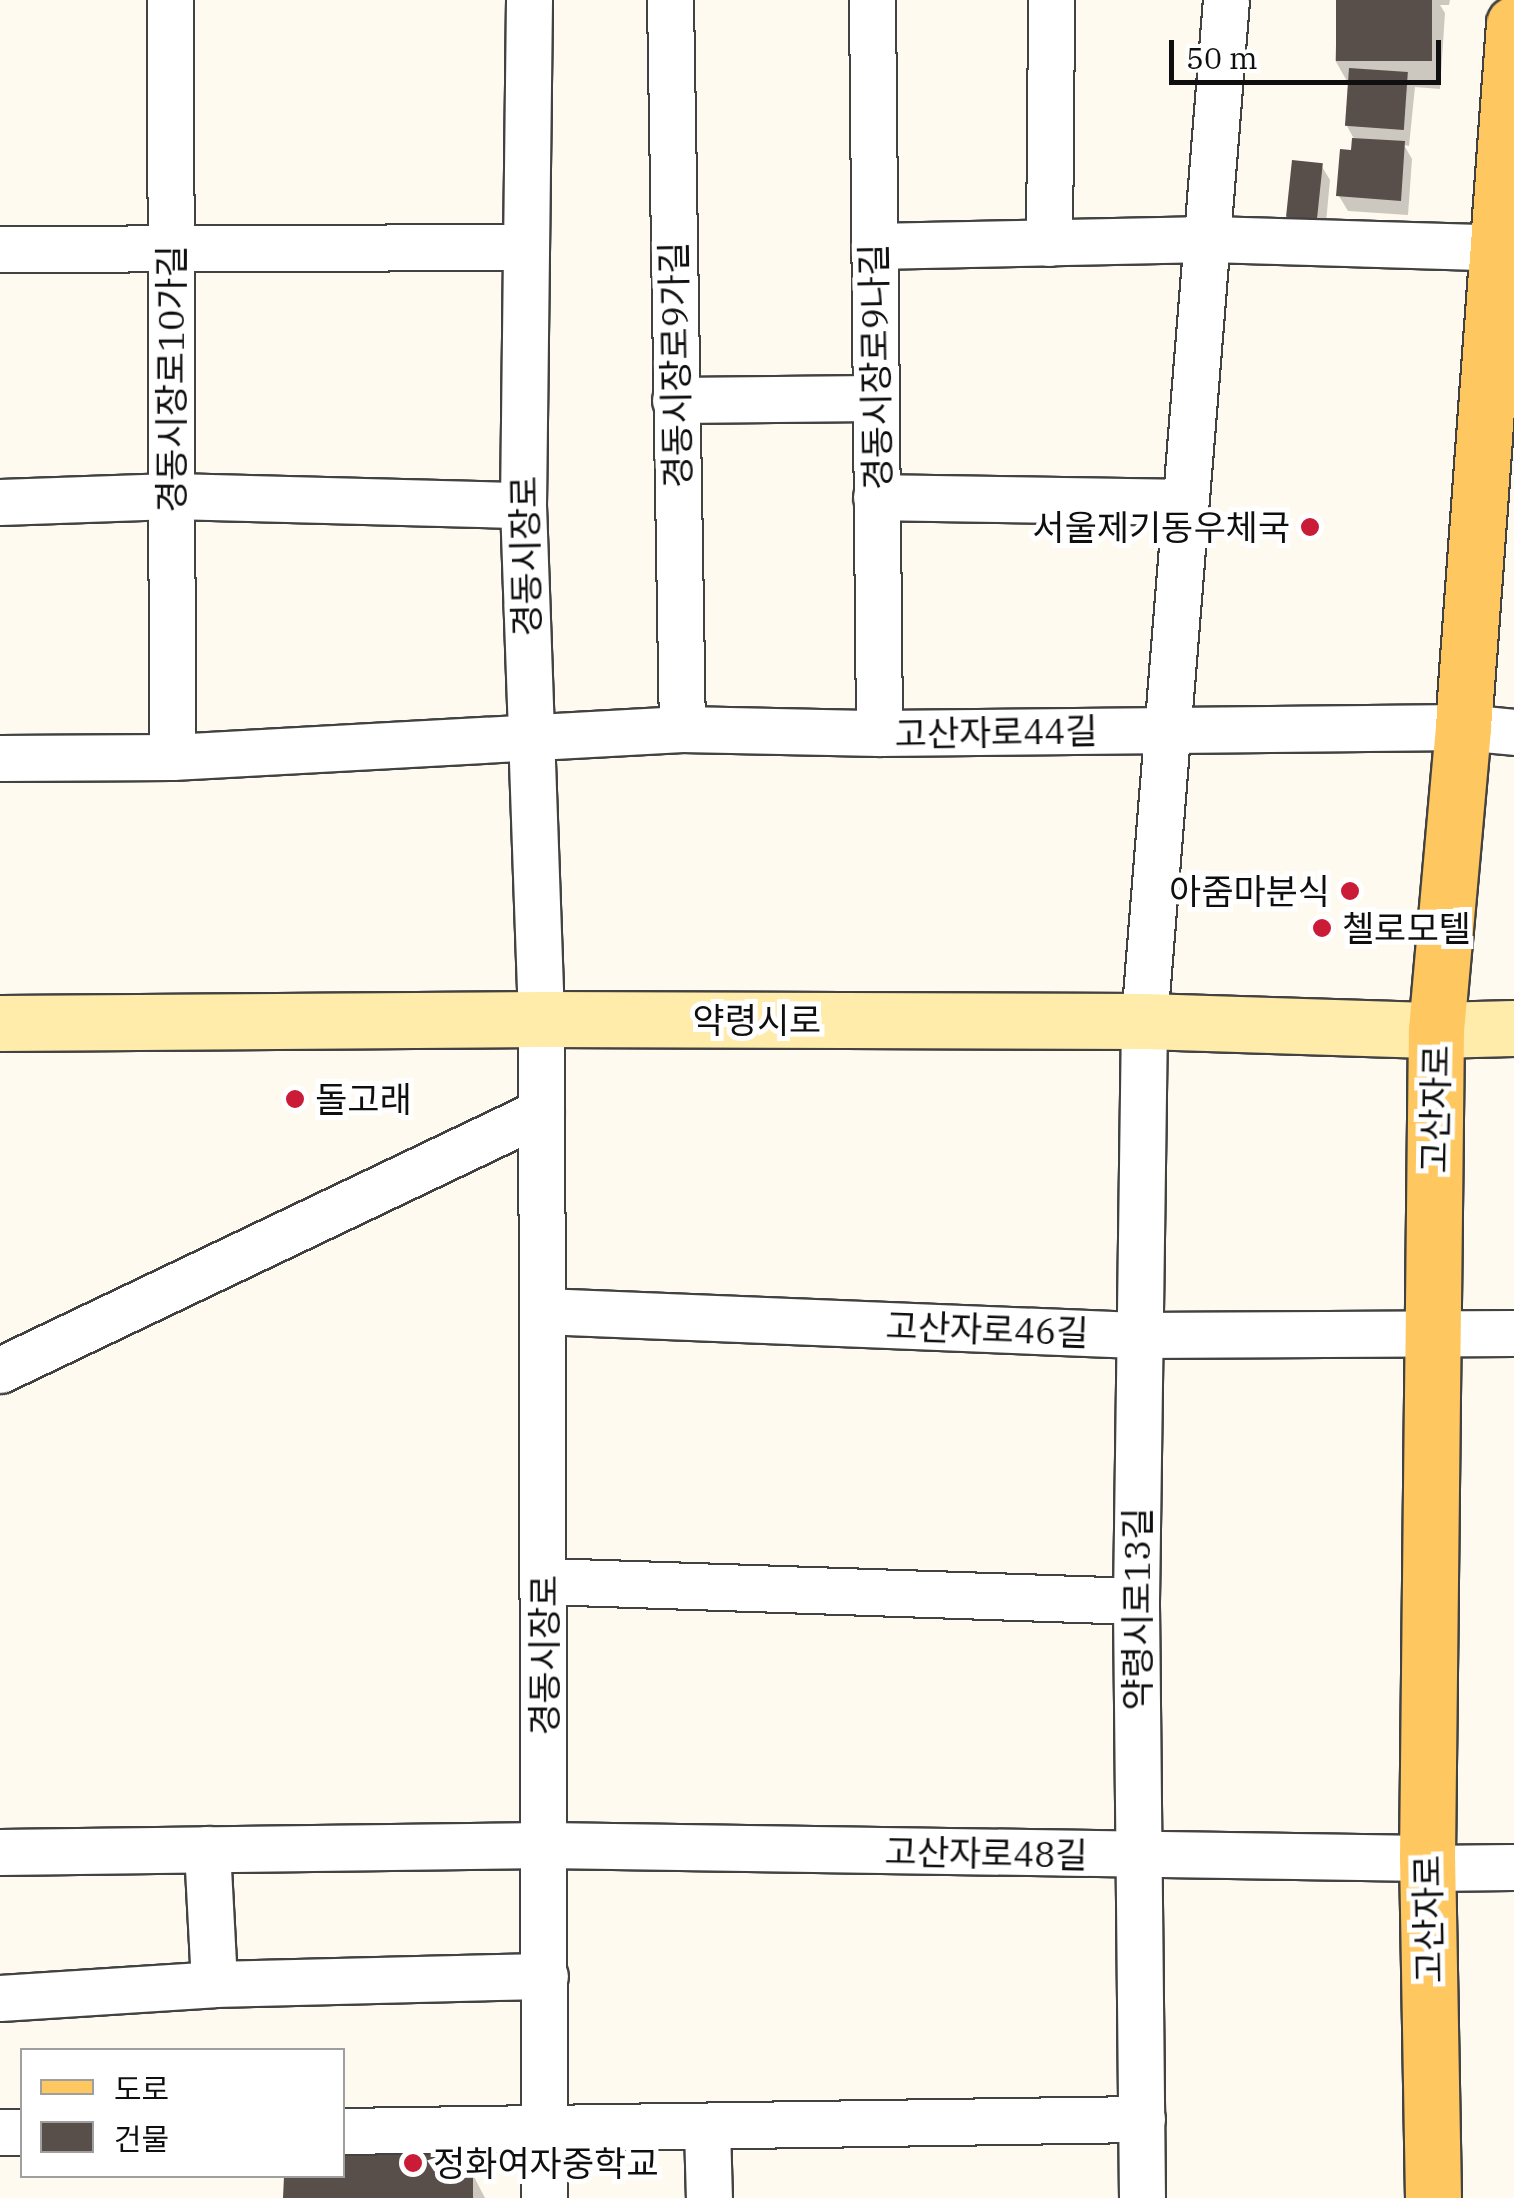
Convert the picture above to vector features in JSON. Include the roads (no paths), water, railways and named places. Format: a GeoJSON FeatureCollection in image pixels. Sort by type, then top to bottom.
{"type":"FeatureCollection","features":[{"type":"Feature","properties":{"kind":"main road","name":"고산자로"},"geometry":{"type":"LineString","coordinates":[[1433,2198],[1427,1863],[1436,1030],[1489,730],[1514,24]]}},
{"type":"Feature","properties":{"kind":"main road","name":"약령시로"},"geometry":{"type":"LineString","coordinates":[[0,1024],[541,1019],[1144,1021],[1436,1030],[1514,1028]]}},
{"type":"Feature","properties":{"kind":"street","name":"경동시장로10가길"},"geometry":{"type":"LineString","coordinates":[[170,0],[172,758]]}},
{"type":"Feature","properties":{"kind":"street","name":"경동시장로"},"geometry":{"type":"LineString","coordinates":[[529,0],[523,506],[541,1019],[544,2198]]}},
{"type":"Feature","properties":{"kind":"street","name":"경동시장로9가길"},"geometry":{"type":"LineString","coordinates":[[670,0],[682,729]]}},
{"type":"Feature","properties":{"kind":"street","name":"경동시장로9나길"},"geometry":{"type":"LineString","coordinates":[[872,0],[879,733]]}},
{"type":"Feature","properties":{"kind":"street"},"geometry":{"type":"LineString","coordinates":[[1050,0],[1050,242]]}},
{"type":"Feature","properties":{"kind":"street","name":"약령시로13길"},"geometry":{"type":"LineString","coordinates":[[1142,2198],[1136,1601],[1144,1021],[1226,0]]}},
{"type":"Feature","properties":{"kind":"street"},"geometry":{"type":"LineString","coordinates":[[874,246],[1209,239],[1504,247]]}},
{"type":"Feature","properties":{"kind":"street"},"geometry":{"type":"LineString","coordinates":[[0,248],[526,246]]}},
{"type":"Feature","properties":{"kind":"street"},"geometry":{"type":"LineString","coordinates":[[675,400],[875,398]]}},
{"type":"Feature","properties":{"kind":"street"},"geometry":{"type":"LineString","coordinates":[[0,502],[172,496],[523,506]]}},
{"type":"Feature","properties":{"kind":"street"},"geometry":{"type":"LineString","coordinates":[[876,497],[1184,502]]}},
{"type":"Feature","properties":{"kind":"street","name":"고산자로44길"},"geometry":{"type":"LineString","coordinates":[[0,758],[172,758],[682,729],[879,733],[1489,730]]}},
{"type":"Feature","properties":{"kind":"street"},"geometry":{"type":"LineString","coordinates":[[0,1370],[542,1112]]}},
{"type":"Feature","properties":{"kind":"street","name":"고산자로46길"},"geometry":{"type":"LineString","coordinates":[[542,1310],[1137,1335],[1514,1333]]}},
{"type":"Feature","properties":{"kind":"street"},"geometry":{"type":"LineString","coordinates":[[544,1581],[1136,1601]]}},
{"type":"Feature","properties":{"kind":"street","name":"고산자로48길"},"geometry":{"type":"LineString","coordinates":[[0,1852],[545,1846],[1140,1855],[1514,1866]]}},
{"type":"Feature","properties":{"kind":"street"},"geometry":{"type":"LineString","coordinates":[[207,1849],[214,1984]]}},
{"type":"Feature","properties":{"kind":"street"},"geometry":{"type":"LineString","coordinates":[[0,1998],[214,1984],[546,1976]]}},
{"type":"Feature","properties":{"kind":"street"},"geometry":{"type":"LineString","coordinates":[[345,2132],[1142,2118]]}},
{"type":"Feature","properties":{"kind":"street"},"geometry":{"type":"LineString","coordinates":[[707,2128],[709,2198]]}},
{"type":"Feature","properties":{"kind":"place","name":"서울제기동우체국"},"geometry":{"type":"Point","coordinates":[1310,527]}},
{"type":"Feature","properties":{"kind":"place","name":"아줌마분식"},"geometry":{"type":"Point","coordinates":[1350,891]}},
{"type":"Feature","properties":{"kind":"place","name":"첼로모텔"},"geometry":{"type":"Point","coordinates":[1322,928]}},
{"type":"Feature","properties":{"kind":"place","name":"돌고래"},"geometry":{"type":"Point","coordinates":[295,1099]}},
{"type":"Feature","properties":{"kind":"place","name":"정화여자중학교"},"geometry":{"type":"Point","coordinates":[413,2163]}}]}
